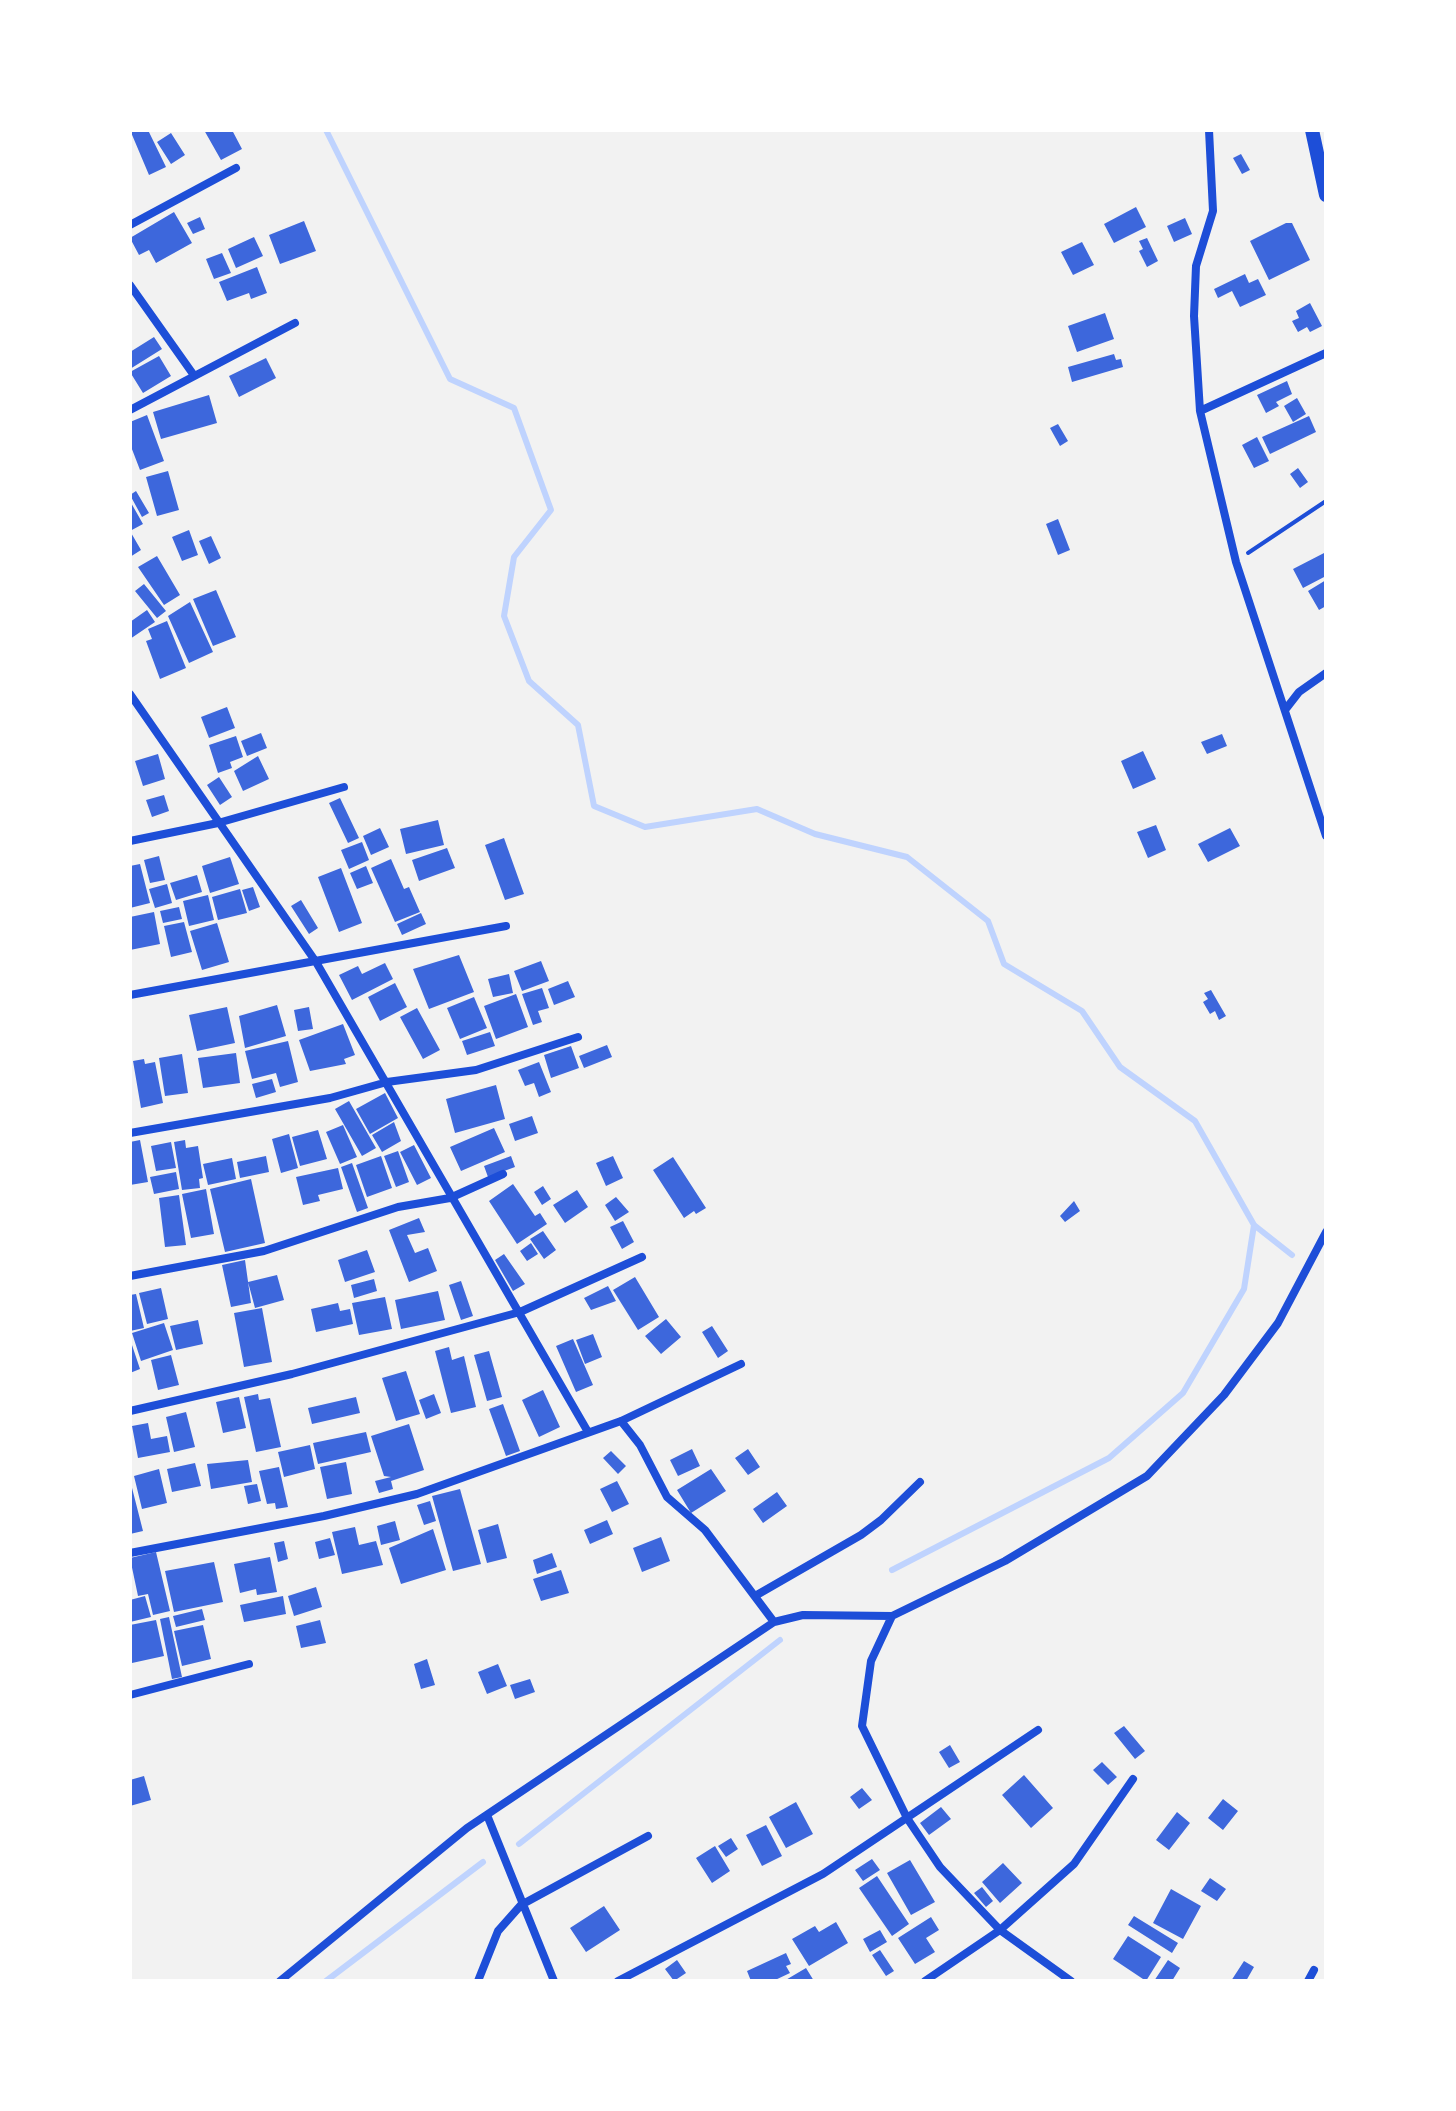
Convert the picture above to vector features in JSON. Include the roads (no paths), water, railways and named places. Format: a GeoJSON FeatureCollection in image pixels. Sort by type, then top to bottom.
{"type":"FeatureCollection","features":[{"type":"Feature","properties":{"kind":"main road"},"geometry":{"type":"LineString","coordinates":[[1312,130],[1326,195]]}},
{"type":"Feature","properties":{"kind":"street"},"geometry":{"type":"LineString","coordinates":[[1209,130],[1213,211],[1195,279],[1200,411],[1236,562],[1326,836]]}},
{"type":"Feature","properties":{"kind":"street"},"geometry":{"type":"LineString","coordinates":[[130,225],[236,168]]}},
{"type":"Feature","properties":{"kind":"street"},"geometry":{"type":"LineString","coordinates":[[130,285],[193,374]]}},
{"type":"Feature","properties":{"kind":"street"},"geometry":{"type":"LineString","coordinates":[[130,410],[193,374],[295,323]]}},
{"type":"Feature","properties":{"kind":"street"},"geometry":{"type":"LineString","coordinates":[[1200,411],[1326,353]]}},
{"type":"Feature","properties":{"kind":"street"},"geometry":{"type":"LineString","coordinates":[[1285,710],[1299,692],[1326,673]]}},
{"type":"Feature","properties":{"kind":"street"},"geometry":{"type":"LineString","coordinates":[[130,694],[316,962],[588,1432]]}},
{"type":"Feature","properties":{"kind":"street"},"geometry":{"type":"LineString","coordinates":[[130,841],[218,823],[344,787]]}},
{"type":"Feature","properties":{"kind":"street"},"geometry":{"type":"LineString","coordinates":[[130,995],[506,926]]}},
{"type":"Feature","properties":{"kind":"street"},"geometry":{"type":"LineString","coordinates":[[130,1133],[330,1098],[387,1082],[476,1070],[578,1037]]}},
{"type":"Feature","properties":{"kind":"street"},"geometry":{"type":"LineString","coordinates":[[130,1276],[264,1251],[398,1207],[450,1198],[503,1174]]}},
{"type":"Feature","properties":{"kind":"street"},"geometry":{"type":"LineString","coordinates":[[280,1981],[487,1815],[774,1622],[803,1615],[892,1616],[1005,1561],[1147,1476],[1224,1395],[1278,1323],[1326,1232]]}},
{"type":"Feature","properties":{"kind":"street"},"geometry":{"type":"LineString","coordinates":[[130,1411],[292,1374],[520,1312],[642,1257]]}},
{"type":"Feature","properties":{"kind":"street"},"geometry":{"type":"LineString","coordinates":[[130,1553],[324,1516],[417,1494],[621,1421],[741,1364]]}},
{"type":"Feature","properties":{"kind":"street"},"geometry":{"type":"LineString","coordinates":[[621,1421],[640,1445],[667,1497],[705,1530],[774,1622]]}},
{"type":"Feature","properties":{"kind":"street"},"geometry":{"type":"LineString","coordinates":[[755,1596],[861,1535],[920,1482]]}},
{"type":"Feature","properties":{"kind":"street"},"geometry":{"type":"LineString","coordinates":[[892,1616],[871,1661],[862,1726],[907,1818],[940,1867],[1000,1930],[1071,1981]]}},
{"type":"Feature","properties":{"kind":"street"},"geometry":{"type":"LineString","coordinates":[[130,1695],[249,1664]]}},
{"type":"Feature","properties":{"kind":"street"},"geometry":{"type":"LineString","coordinates":[[618,1981],[823,1874],[1038,1730]]}},
{"type":"Feature","properties":{"kind":"street"},"geometry":{"type":"LineString","coordinates":[[925,1981],[1000,1930],[1074,1864],[1133,1779]]}},
{"type":"Feature","properties":{"kind":"street"},"geometry":{"type":"LineString","coordinates":[[487,1815],[554,1981]]}},
{"type":"Feature","properties":{"kind":"street"},"geometry":{"type":"LineString","coordinates":[[478,1981],[498,1931],[521,1905],[648,1836]]}},
{"type":"Feature","properties":{"kind":"street"},"geometry":{"type":"LineString","coordinates":[[1308,1981],[1314,1970]]}},
{"type":"Feature","properties":{"kind":"waterway"},"geometry":{"type":"LineString","coordinates":[[326,130],[450,379],[514,408],[551,510],[514,557],[504,616],[529,681],[578,725],[594,806],[645,827],[757,809],[815,834],[907,857],[988,921],[1004,964],[1082,1011],[1120,1067],[1195,1121],[1254,1225],[1292,1255]]}},
{"type":"Feature","properties":{"kind":"waterway"},"geometry":{"type":"LineString","coordinates":[[892,1570],[1109,1458],[1183,1393],[1244,1289],[1254,1225]]}},
{"type":"Feature","properties":{"kind":"waterway"},"geometry":{"type":"LineString","coordinates":[[519,1844],[780,1640]]}},
{"type":"Feature","properties":{"kind":"waterway"},"geometry":{"type":"LineString","coordinates":[[326,1981],[483,1862]]}}]}
